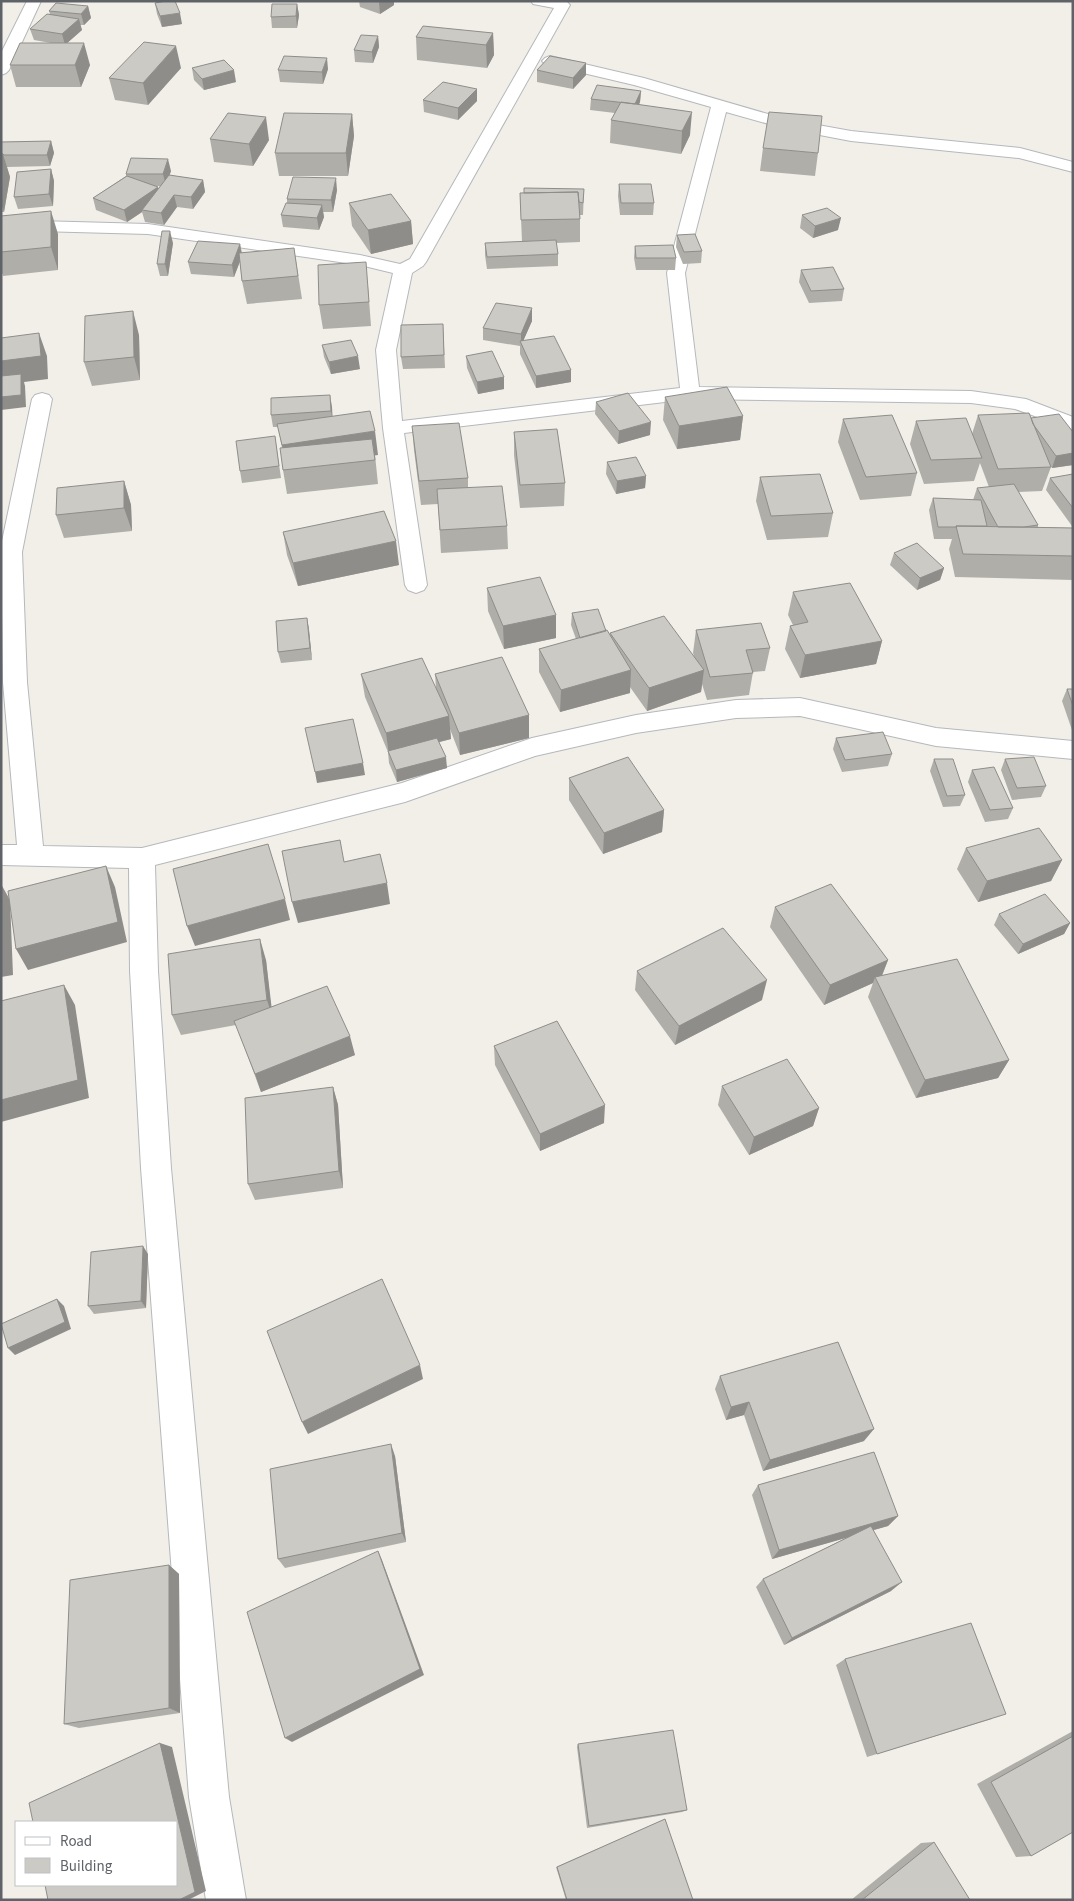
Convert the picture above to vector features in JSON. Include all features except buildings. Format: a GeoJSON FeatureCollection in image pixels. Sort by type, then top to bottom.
{"type":"FeatureCollection","features":[{"type":"Feature","properties":{"kind":"street"},"geometry":{"type":"LineString","coordinates":[[1,70],[34,1]]}},
{"type":"Feature","properties":{"kind":"street"},"geometry":{"type":"LineString","coordinates":[[1,225],[148,229],[360,260],[403,270],[417,262],[532,57],[564,5],[538,1]]}},
{"type":"Feature","properties":{"kind":"street"},"geometry":{"type":"LineString","coordinates":[[532,57],[638,81],[783,123],[851,136],[1020,153],[1073,167]]}},
{"type":"Feature","properties":{"kind":"street"},"geometry":{"type":"LineString","coordinates":[[690,393],[676,273],[720,105]]}},
{"type":"Feature","properties":{"kind":"street"},"geometry":{"type":"LineString","coordinates":[[403,270],[386,350],[394,428],[416,585]]}},
{"type":"Feature","properties":{"kind":"street"},"geometry":{"type":"LineString","coordinates":[[394,428],[690,393],[971,397],[1019,403],[1073,424]]}},
{"type":"Feature","properties":{"kind":"street"},"geometry":{"type":"LineString","coordinates":[[31,856],[15,682],[11,552],[42,399]]}},
{"type":"Feature","properties":{"kind":"street"},"geometry":{"type":"LineString","coordinates":[[1,855],[142,858],[405,792],[532,747],[636,724],[736,710],[800,707],[936,737],[1073,750]]}},
{"type":"Feature","properties":{"kind":"street"},"geometry":{"type":"LineString","coordinates":[[142,858],[144,971],[160,1206],[209,1797],[226,1900]]}}]}
